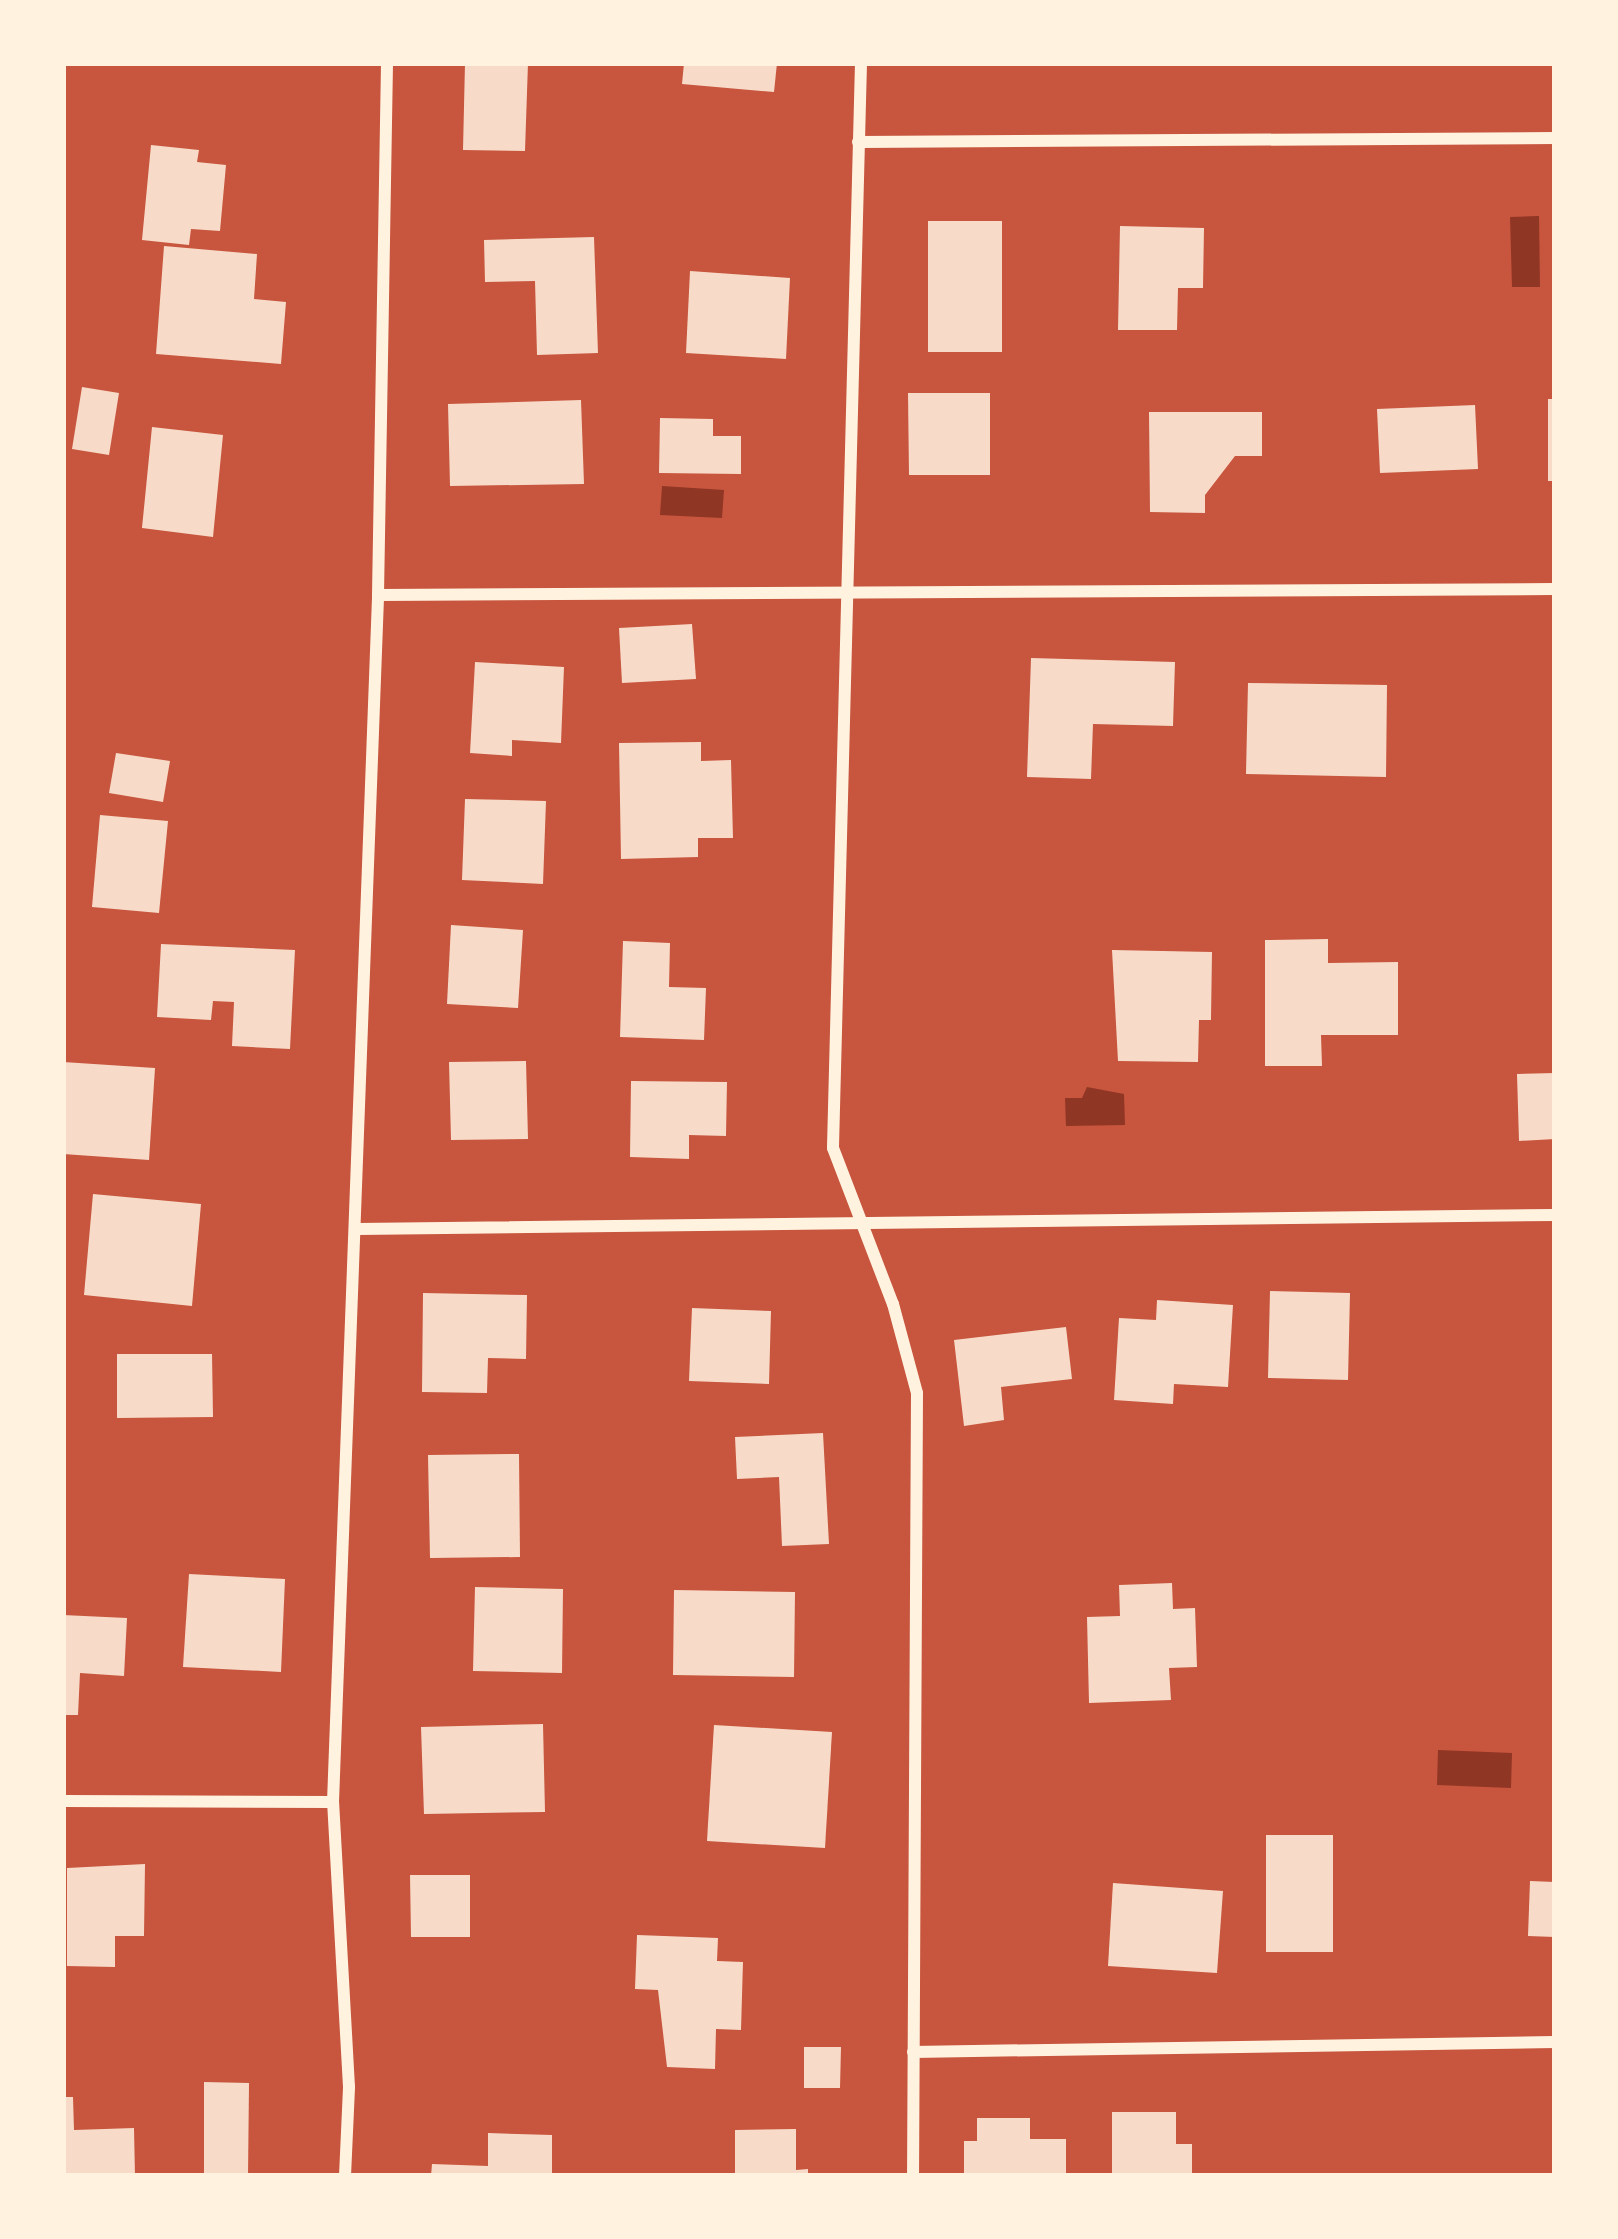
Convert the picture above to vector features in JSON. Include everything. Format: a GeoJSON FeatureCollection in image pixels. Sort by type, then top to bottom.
{"type":"FeatureCollection","features":[{"type":"Feature","properties":{"kind":"street"},"geometry":{"type":"LineString","coordinates":[[345,2176],[349,2087],[332,1802],[378,595],[387,63]]}},
{"type":"Feature","properties":{"kind":"street"},"geometry":{"type":"LineString","coordinates":[[861,63],[833,1148],[856,1223],[893,1304],[916,1393],[914,2176]]}},
{"type":"Feature","properties":{"kind":"street"},"geometry":{"type":"LineString","coordinates":[[858,142],[1555,138]]}},
{"type":"Feature","properties":{"kind":"street"},"geometry":{"type":"LineString","coordinates":[[378,595],[1555,589]]}},
{"type":"Feature","properties":{"kind":"street"},"geometry":{"type":"LineString","coordinates":[[357,1229],[1555,1214]]}},
{"type":"Feature","properties":{"kind":"street"},"geometry":{"type":"LineString","coordinates":[[63,1801],[332,1802]]}},
{"type":"Feature","properties":{"kind":"street"},"geometry":{"type":"LineString","coordinates":[[913,2052],[1555,2042]]}},
{"type":"Feature","properties":{"kind":"shaded area"},"geometry":{"type":"Polygon","coordinates":[[[1539,216],[1540,287],[1512,287],[1510,217],[1539,216]]]}},
{"type":"Feature","properties":{"kind":"shaded area"},"geometry":{"type":"Polygon","coordinates":[[[662,486],[724,490],[722,518],[660,515],[662,486]]]}},
{"type":"Feature","properties":{"kind":"shaded area"},"geometry":{"type":"Polygon","coordinates":[[[1087,1087],[1124,1094],[1125,1125],[1066,1126],[1065,1098],[1082,1098],[1087,1087]]]}},
{"type":"Feature","properties":{"kind":"shaded area"},"geometry":{"type":"Polygon","coordinates":[[[1438,1750],[1512,1753],[1511,1788],[1437,1785],[1438,1750]]]}},
{"type":"Feature","properties":{"kind":"building"},"geometry":{"type":"Polygon","coordinates":[[[465,63],[528,63],[525,151],[463,150],[465,63]]]}},
{"type":"Feature","properties":{"kind":"building"},"geometry":{"type":"Polygon","coordinates":[[[684,63],[777,63],[774,92],[682,84],[684,63]]]}},
{"type":"Feature","properties":{"kind":"building"},"geometry":{"type":"Polygon","coordinates":[[[151,145],[199,150],[197,162],[226,165],[220,231],[191,229],[189,245],[142,240],[151,145]]]}},
{"type":"Feature","properties":{"kind":"building"},"geometry":{"type":"Polygon","coordinates":[[[928,221],[1002,221],[1002,352],[928,352],[928,221]]]}},
{"type":"Feature","properties":{"kind":"building"},"geometry":{"type":"Polygon","coordinates":[[[1120,226],[1204,228],[1203,288],[1178,288],[1177,330],[1118,330],[1120,226]]]}},
{"type":"Feature","properties":{"kind":"building"},"geometry":{"type":"Polygon","coordinates":[[[594,237],[598,353],[537,355],[535,281],[485,282],[484,240],[594,237]]]}},
{"type":"Feature","properties":{"kind":"building"},"geometry":{"type":"Polygon","coordinates":[[[164,246],[257,254],[254,299],[286,302],[281,364],[156,354],[164,246]]]}},
{"type":"Feature","properties":{"kind":"building"},"geometry":{"type":"Polygon","coordinates":[[[690,271],[790,278],[786,359],[686,353],[690,271]]]}},
{"type":"Feature","properties":{"kind":"building"},"geometry":{"type":"Polygon","coordinates":[[[82,387],[119,393],[109,455],[72,449],[82,387]]]}},
{"type":"Feature","properties":{"kind":"building"},"geometry":{"type":"Polygon","coordinates":[[[908,393],[990,393],[990,475],[909,475],[908,393]]]}},
{"type":"Feature","properties":{"kind":"building"},"geometry":{"type":"Polygon","coordinates":[[[1548,399],[1555,399],[1555,481],[1548,481],[1548,399]]]}},
{"type":"Feature","properties":{"kind":"building"},"geometry":{"type":"Polygon","coordinates":[[[581,400],[584,484],[450,486],[448,404],[581,400]]]}},
{"type":"Feature","properties":{"kind":"building"},"geometry":{"type":"Polygon","coordinates":[[[1475,405],[1478,469],[1380,473],[1377,409],[1475,405]]]}},
{"type":"Feature","properties":{"kind":"building"},"geometry":{"type":"Polygon","coordinates":[[[1149,412],[1262,412],[1262,456],[1235,456],[1205,495],[1205,513],[1150,512],[1149,412]]]}},
{"type":"Feature","properties":{"kind":"building"},"geometry":{"type":"Polygon","coordinates":[[[660,418],[713,419],[713,436],[741,436],[741,474],[659,473],[660,418]]]}},
{"type":"Feature","properties":{"kind":"building"},"geometry":{"type":"Polygon","coordinates":[[[152,427],[223,435],[213,537],[142,528],[152,427]]]}},
{"type":"Feature","properties":{"kind":"building"},"geometry":{"type":"Polygon","coordinates":[[[692,624],[696,679],[622,683],[619,628],[692,624]]]}},
{"type":"Feature","properties":{"kind":"building"},"geometry":{"type":"Polygon","coordinates":[[[1031,658],[1175,662],[1173,726],[1093,724],[1091,779],[1027,777],[1031,658]]]}},
{"type":"Feature","properties":{"kind":"building"},"geometry":{"type":"Polygon","coordinates":[[[475,662],[564,667],[561,743],[512,740],[512,756],[470,753],[475,662]]]}},
{"type":"Feature","properties":{"kind":"building"},"geometry":{"type":"Polygon","coordinates":[[[1248,683],[1387,685],[1386,777],[1246,774],[1248,683]]]}},
{"type":"Feature","properties":{"kind":"building"},"geometry":{"type":"Polygon","coordinates":[[[701,742],[701,761],[731,760],[733,838],[698,838],[698,857],[621,859],[619,743],[701,742]]]}},
{"type":"Feature","properties":{"kind":"building"},"geometry":{"type":"Polygon","coordinates":[[[116,753],[170,761],[163,802],[109,793],[116,753]]]}},
{"type":"Feature","properties":{"kind":"building"},"geometry":{"type":"Polygon","coordinates":[[[465,799],[546,801],[543,884],[462,880],[465,799]]]}},
{"type":"Feature","properties":{"kind":"building"},"geometry":{"type":"Polygon","coordinates":[[[100,815],[168,821],[159,913],[92,907],[100,815]]]}},
{"type":"Feature","properties":{"kind":"building"},"geometry":{"type":"Polygon","coordinates":[[[451,925],[523,930],[518,1008],[447,1004],[451,925]]]}},
{"type":"Feature","properties":{"kind":"building"},"geometry":{"type":"Polygon","coordinates":[[[1328,939],[1328,963],[1398,962],[1398,1035],[1321,1035],[1322,1066],[1265,1066],[1265,940],[1328,939]]]}},
{"type":"Feature","properties":{"kind":"building"},"geometry":{"type":"Polygon","coordinates":[[[623,941],[670,943],[669,987],[706,988],[704,1040],[620,1037],[623,941]]]}},
{"type":"Feature","properties":{"kind":"building"},"geometry":{"type":"Polygon","coordinates":[[[161,944],[295,950],[290,1049],[232,1046],[234,1002],[213,1001],[211,1020],[157,1017],[161,944]]]}},
{"type":"Feature","properties":{"kind":"building"},"geometry":{"type":"Polygon","coordinates":[[[1112,950],[1212,952],[1211,1020],[1199,1020],[1198,1062],[1118,1061],[1112,950]]]}},
{"type":"Feature","properties":{"kind":"building"},"geometry":{"type":"Polygon","coordinates":[[[526,1061],[528,1139],[451,1140],[449,1062],[526,1061]]]}},
{"type":"Feature","properties":{"kind":"building"},"geometry":{"type":"Polygon","coordinates":[[[63,1062],[155,1068],[149,1160],[63,1154],[63,1062]]]}},
{"type":"Feature","properties":{"kind":"building"},"geometry":{"type":"Polygon","coordinates":[[[1555,1073],[1555,1139],[1519,1141],[1517,1074],[1555,1073]]]}},
{"type":"Feature","properties":{"kind":"building"},"geometry":{"type":"Polygon","coordinates":[[[631,1081],[727,1082],[726,1136],[689,1135],[689,1159],[630,1157],[631,1081]]]}},
{"type":"Feature","properties":{"kind":"building"},"geometry":{"type":"Polygon","coordinates":[[[93,1194],[201,1204],[192,1306],[84,1295],[93,1194]]]}},
{"type":"Feature","properties":{"kind":"building"},"geometry":{"type":"Polygon","coordinates":[[[1270,1291],[1350,1293],[1348,1380],[1268,1378],[1270,1291]]]}},
{"type":"Feature","properties":{"kind":"building"},"geometry":{"type":"Polygon","coordinates":[[[423,1293],[527,1295],[526,1359],[488,1358],[487,1393],[422,1392],[423,1293]]]}},
{"type":"Feature","properties":{"kind":"building"},"geometry":{"type":"Polygon","coordinates":[[[1157,1300],[1233,1305],[1228,1387],[1174,1384],[1173,1404],[1114,1400],[1119,1318],[1156,1320],[1157,1300]]]}},
{"type":"Feature","properties":{"kind":"building"},"geometry":{"type":"Polygon","coordinates":[[[692,1308],[771,1311],[769,1384],[689,1381],[692,1308]]]}},
{"type":"Feature","properties":{"kind":"building"},"geometry":{"type":"Polygon","coordinates":[[[1066,1327],[1072,1379],[1001,1387],[1004,1420],[964,1426],[954,1340],[1066,1327]]]}},
{"type":"Feature","properties":{"kind":"building"},"geometry":{"type":"Polygon","coordinates":[[[117,1354],[212,1354],[213,1417],[117,1418],[117,1354]]]}},
{"type":"Feature","properties":{"kind":"building"},"geometry":{"type":"Polygon","coordinates":[[[823,1433],[829,1544],[782,1546],[779,1477],[737,1479],[735,1437],[823,1433]]]}},
{"type":"Feature","properties":{"kind":"building"},"geometry":{"type":"Polygon","coordinates":[[[519,1454],[520,1557],[430,1558],[428,1455],[519,1454]]]}},
{"type":"Feature","properties":{"kind":"building"},"geometry":{"type":"Polygon","coordinates":[[[189,1574],[285,1579],[281,1672],[183,1667],[189,1574]]]}},
{"type":"Feature","properties":{"kind":"building"},"geometry":{"type":"Polygon","coordinates":[[[1172,1583],[1173,1609],[1195,1608],[1197,1667],[1169,1668],[1171,1700],[1089,1703],[1087,1617],[1120,1616],[1119,1585],[1172,1583]]]}},
{"type":"Feature","properties":{"kind":"building"},"geometry":{"type":"Polygon","coordinates":[[[475,1587],[563,1589],[562,1673],[473,1671],[475,1587]]]}},
{"type":"Feature","properties":{"kind":"building"},"geometry":{"type":"Polygon","coordinates":[[[674,1590],[795,1592],[794,1677],[673,1675],[674,1590]]]}},
{"type":"Feature","properties":{"kind":"building"},"geometry":{"type":"Polygon","coordinates":[[[63,1615],[127,1618],[124,1676],[80,1673],[78,1715],[63,1715],[63,1615]]]}},
{"type":"Feature","properties":{"kind":"building"},"geometry":{"type":"Polygon","coordinates":[[[543,1724],[545,1812],[424,1814],[421,1727],[543,1724]]]}},
{"type":"Feature","properties":{"kind":"building"},"geometry":{"type":"Polygon","coordinates":[[[714,1725],[832,1732],[825,1848],[707,1841],[714,1725]]]}},
{"type":"Feature","properties":{"kind":"building"},"geometry":{"type":"Polygon","coordinates":[[[1266,1835],[1333,1835],[1333,1952],[1266,1952],[1266,1835]]]}},
{"type":"Feature","properties":{"kind":"building"},"geometry":{"type":"Polygon","coordinates":[[[145,1864],[144,1936],[115,1936],[115,1967],[67,1966],[67,1868],[145,1864]]]}},
{"type":"Feature","properties":{"kind":"building"},"geometry":{"type":"Polygon","coordinates":[[[410,1875],[470,1875],[470,1937],[411,1937],[410,1875]]]}},
{"type":"Feature","properties":{"kind":"building"},"geometry":{"type":"Polygon","coordinates":[[[1530,1881],[1555,1882],[1555,1937],[1528,1936],[1530,1881]]]}},
{"type":"Feature","properties":{"kind":"building"},"geometry":{"type":"Polygon","coordinates":[[[1113,1883],[1223,1891],[1217,1973],[1108,1966],[1113,1883]]]}},
{"type":"Feature","properties":{"kind":"building"},"geometry":{"type":"Polygon","coordinates":[[[637,1935],[718,1938],[717,1961],[743,1962],[741,2030],[716,2029],[715,2069],[667,2067],[658,1990],[635,1989],[637,1935]]]}},
{"type":"Feature","properties":{"kind":"building"},"geometry":{"type":"Polygon","coordinates":[[[804,2047],[841,2047],[840,2088],[804,2088],[804,2047]]]}},
{"type":"Feature","properties":{"kind":"building"},"geometry":{"type":"Polygon","coordinates":[[[204,2082],[249,2083],[248,2176],[204,2176],[204,2082]]]}},
{"type":"Feature","properties":{"kind":"building"},"geometry":{"type":"Polygon","coordinates":[[[63,2097],[73,2097],[74,2130],[134,2128],[135,2176],[66,2176],[63,2097]]]}},
{"type":"Feature","properties":{"kind":"building"},"geometry":{"type":"Polygon","coordinates":[[[1112,2112],[1176,2112],[1176,2144],[1192,2144],[1192,2176],[1112,2176],[1112,2112]]]}},
{"type":"Feature","properties":{"kind":"building"},"geometry":{"type":"Polygon","coordinates":[[[977,2118],[1030,2118],[1030,2139],[1066,2139],[1066,2176],[964,2176],[964,2141],[977,2141],[977,2118]]]}},
{"type":"Feature","properties":{"kind":"building"},"geometry":{"type":"Polygon","coordinates":[[[796,2129],[796,2170],[808,2169],[808,2176],[735,2176],[735,2130],[796,2129]]]}},
{"type":"Feature","properties":{"kind":"building"},"geometry":{"type":"Polygon","coordinates":[[[488,2133],[552,2135],[552,2176],[431,2176],[432,2164],[488,2166],[488,2133]]]}}]}
